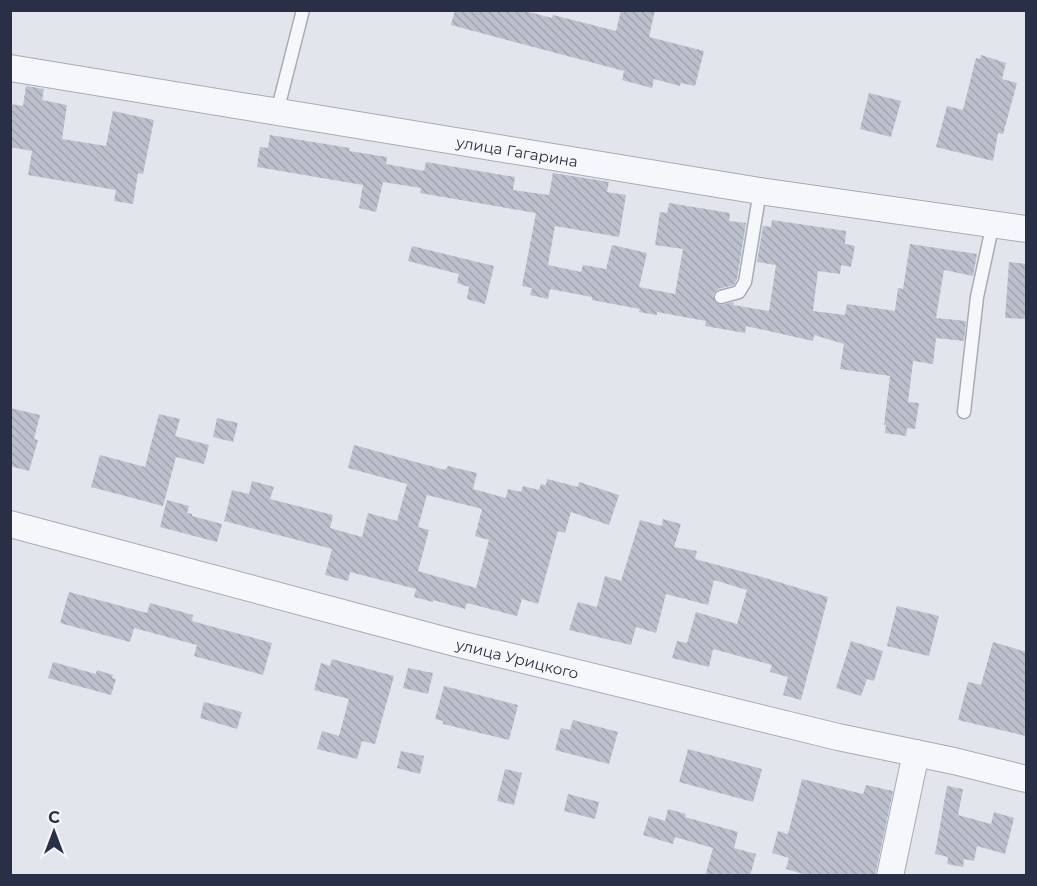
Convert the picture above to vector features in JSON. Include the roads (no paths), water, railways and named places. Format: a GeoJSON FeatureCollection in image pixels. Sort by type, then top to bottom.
{"type":"FeatureCollection","features":[{"type":"Feature","properties":{"kind":"street","name":"улица Гагарина"},"geometry":{"type":"LineString","coordinates":[[10,68],[760,191],[1026,229]]}},
{"type":"Feature","properties":{"kind":"street","name":"улица Урицкого"},"geometry":{"type":"LineString","coordinates":[[10,524],[454,643],[838,737],[1026,779]]}},
{"type":"Feature","properties":{"kind":"street"},"geometry":{"type":"LineString","coordinates":[[890,876],[916,753]]}},
{"type":"Feature","properties":{"kind":"lane"},"geometry":{"type":"LineString","coordinates":[[277,112],[303,10]]}},
{"type":"Feature","properties":{"kind":"lane"},"geometry":{"type":"LineString","coordinates":[[721,297],[739,292],[745,282],[760,191]]}},
{"type":"Feature","properties":{"kind":"lane"},"geometry":{"type":"LineString","coordinates":[[964,412],[978,297],[993,223]]}}]}
